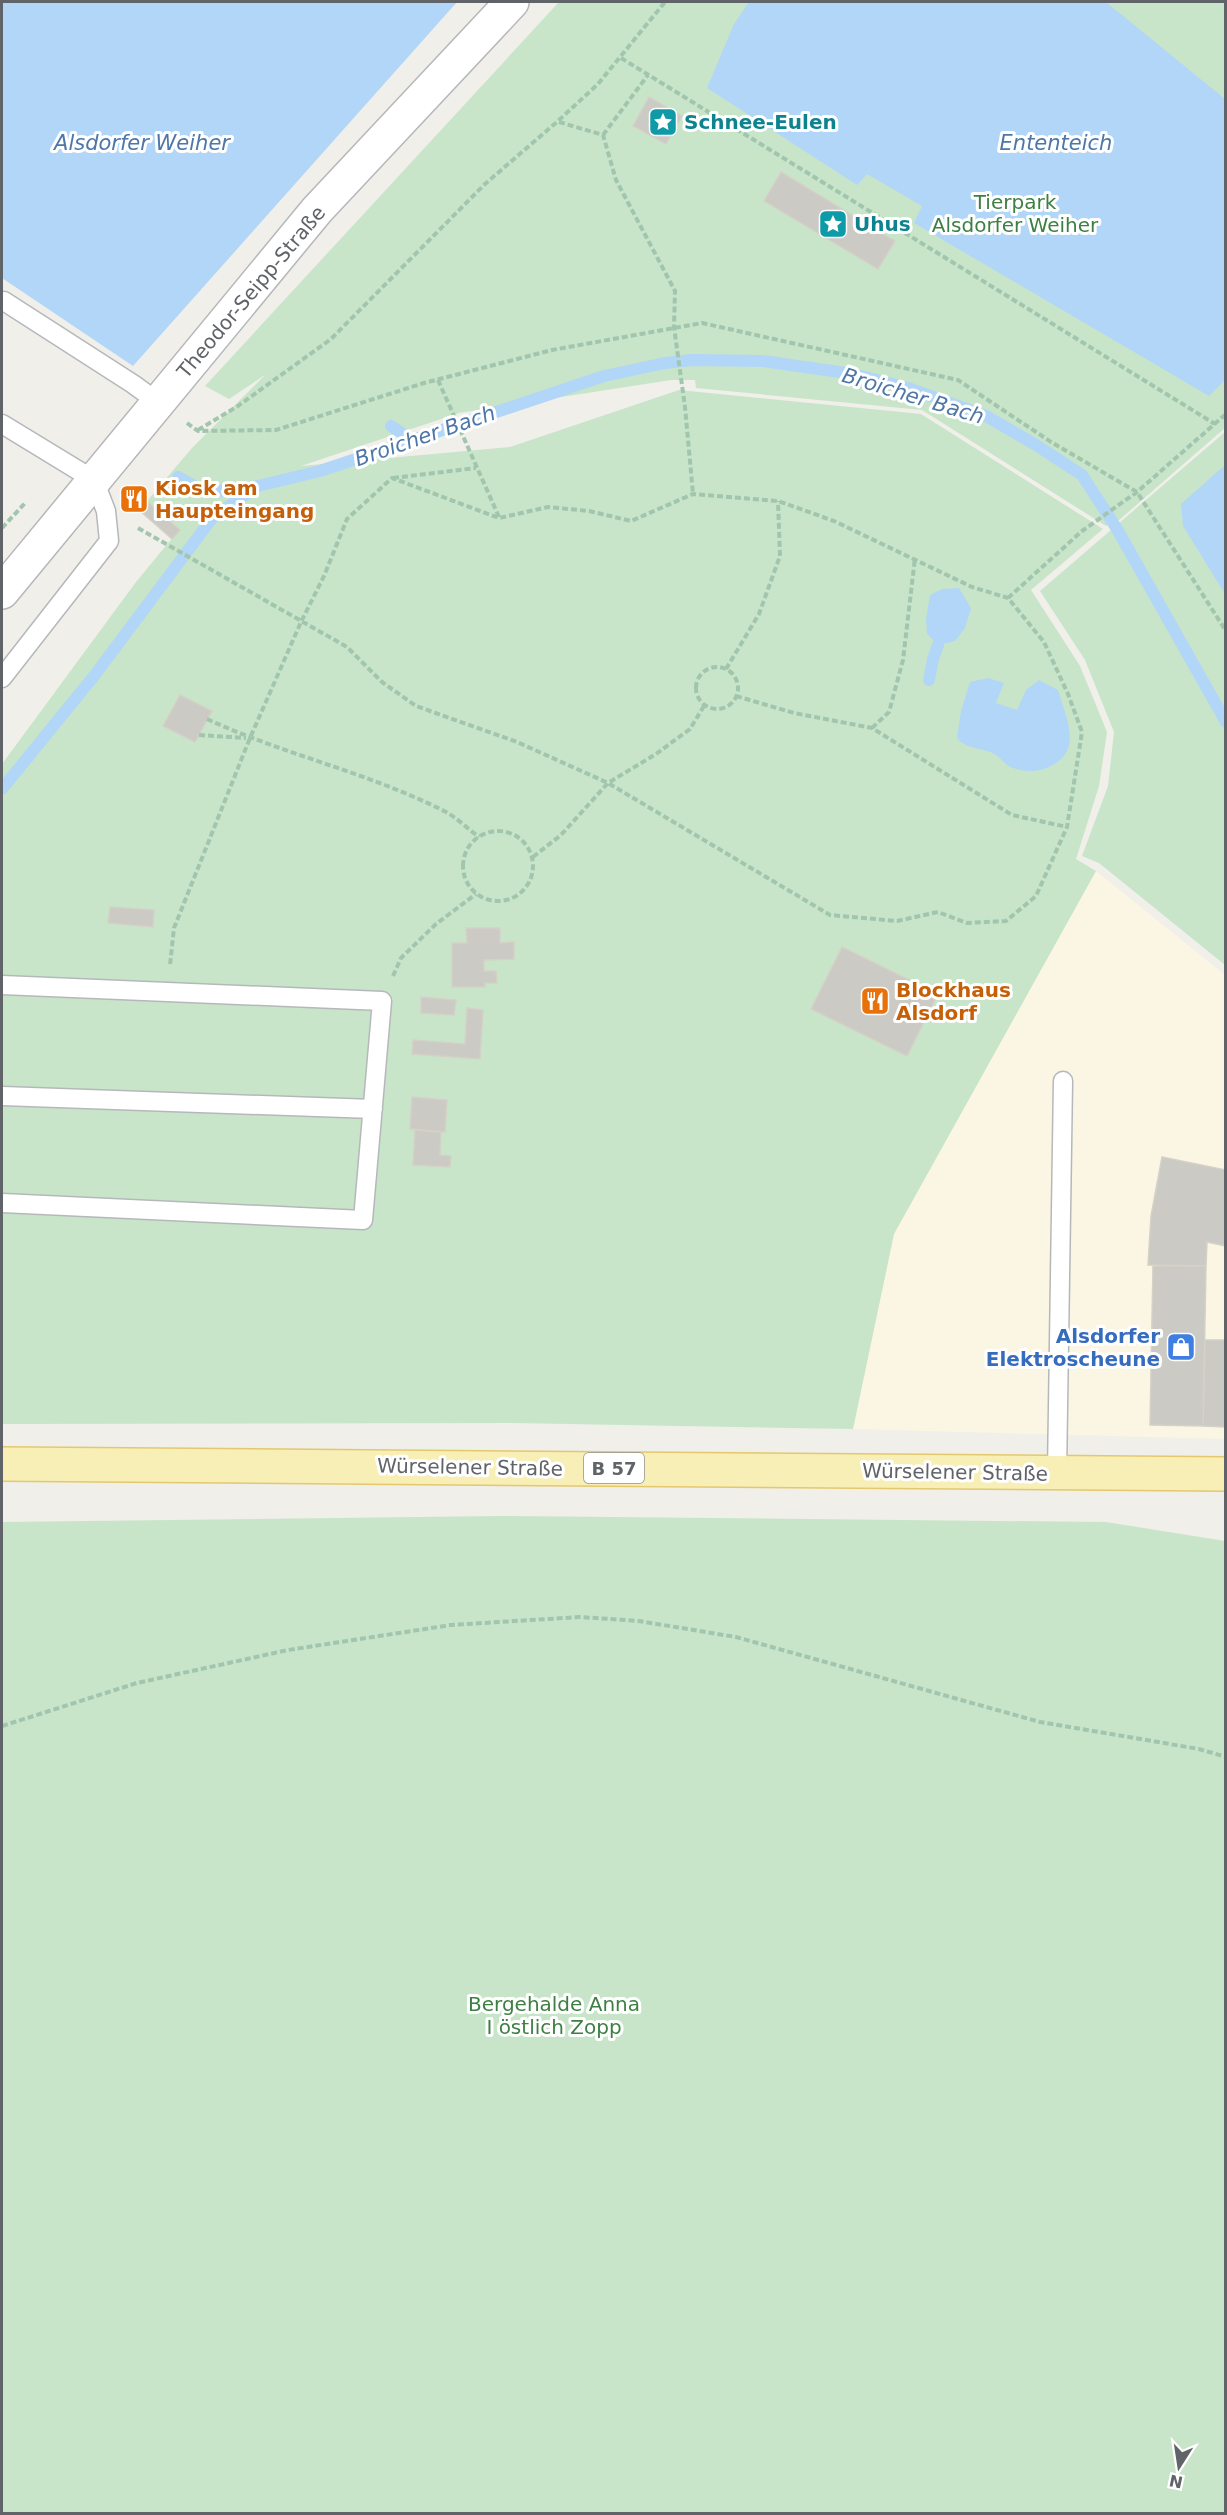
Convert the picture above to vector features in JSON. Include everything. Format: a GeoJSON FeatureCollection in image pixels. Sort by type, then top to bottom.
{"type":"FeatureCollection","features":[{"type":"Feature","properties":{"kind":"main road","name":"Würselener Straße"},"geometry":{"type":"LineString","coordinates":[[2,1464],[1226,1474]]}},
{"type":"Feature","properties":{"kind":"street","name":"Theodor-Seipp-Straße"},"geometry":{"type":"LineString","coordinates":[[2,592],[317,210],[512,2]]}},
{"type":"Feature","properties":{"kind":"lane"},"geometry":{"type":"LineString","coordinates":[[4,301],[159,403]]}},
{"type":"Feature","properties":{"kind":"lane"},"geometry":{"type":"LineString","coordinates":[[2,424],[94,480],[106,511],[109,541],[2,678]]}},
{"type":"Feature","properties":{"kind":"lane"},"geometry":{"type":"LineString","coordinates":[[2,985],[382,1001],[363,1220],[2,1203]]}},
{"type":"Feature","properties":{"kind":"lane"},"geometry":{"type":"LineString","coordinates":[[1057,1473],[1064,1081]]}},
{"type":"Feature","properties":{"kind":"lane"},"geometry":{"type":"LineString","coordinates":[[2,1096],[373,1109]]}},
{"type":"Feature","properties":{"kind":"path"},"geometry":{"type":"LineString","coordinates":[[665,2],[598,84],[558,122],[485,184],[331,339],[238,406],[198,430],[276,430],[438,380],[552,350],[702,323],[958,380],[1051,442],[1137,492],[1226,631]]}},
{"type":"Feature","properties":{"kind":"path"},"geometry":{"type":"LineString","coordinates":[[621,58],[1215,424]]}},
{"type":"Feature","properties":{"kind":"path"},"geometry":{"type":"LineString","coordinates":[[603,135],[648,75]]}},
{"type":"Feature","properties":{"kind":"path"},"geometry":{"type":"LineString","coordinates":[[558,122],[603,135]]}},
{"type":"Feature","properties":{"kind":"path"},"geometry":{"type":"LineString","coordinates":[[603,135],[616,180],[675,291],[674,327],[685,407],[693,494]]}},
{"type":"Feature","properties":{"kind":"path"},"geometry":{"type":"LineString","coordinates":[[438,380],[499,518]]}},
{"type":"Feature","properties":{"kind":"path"},"geometry":{"type":"LineString","coordinates":[[1008,598],[1082,531],[1137,492],[1226,414]]}},
{"type":"Feature","properties":{"kind":"path"},"geometry":{"type":"LineString","coordinates":[[168,992],[174,928],[250,738],[301,622],[324,576],[347,519],[392,478],[476,468]]}},
{"type":"Feature","properties":{"kind":"path"},"geometry":{"type":"LineString","coordinates":[[172,547],[347,647],[382,682],[416,706],[516,742],[608,783],[830,915],[897,921],[938,912],[967,923],[1006,921],[1036,896],[1067,827],[1082,732],[1068,694],[1044,642],[1008,598],[972,587],[834,521],[778,501],[693,494],[631,521],[589,511],[548,507],[499,518],[392,478]]}},
{"type":"Feature","properties":{"kind":"path"},"geometry":{"type":"LineString","coordinates":[[726,669],[759,614],[780,556],[778,501]]}},
{"type":"Feature","properties":{"kind":"path"},"geometry":{"type":"LineString","coordinates":[[872,728],[889,712],[903,660],[915,558]]}},
{"type":"Feature","properties":{"kind":"path"},"geometry":{"type":"LineString","coordinates":[[714,667],[726,669],[734,676],[738,686],[736,696],[731,704],[723,709],[713,709],[704,706],[697,696],[696,684],[702,672],[714,667]]}},
{"type":"Feature","properties":{"kind":"path"},"geometry":{"type":"LineString","coordinates":[[736,696],[794,713],[872,728],[1012,815],[1067,827]]}},
{"type":"Feature","properties":{"kind":"path"},"geometry":{"type":"LineString","coordinates":[[533,857],[561,835],[608,783],[656,754],[690,729],[704,706]]}},
{"type":"Feature","properties":{"kind":"path"},"geometry":{"type":"LineString","coordinates":[[207,719],[250,738],[365,778],[447,813],[479,837]]}},
{"type":"Feature","properties":{"kind":"path"},"geometry":{"type":"LineString","coordinates":[[199,735],[250,738]]}},
{"type":"Feature","properties":{"kind":"path"},"geometry":{"type":"LineString","coordinates":[[491,831],[504,831],[517,836],[527,844],[533,857],[534,872],[528,886],[517,896],[503,901],[488,900],[476,894],[468,884],[463,871],[464,858],[469,846],[479,837],[491,831]]}},
{"type":"Feature","properties":{"kind":"path"},"geometry":{"type":"LineString","coordinates":[[382,1001],[401,958],[436,924],[476,894]]}},
{"type":"Feature","properties":{"kind":"path"},"geometry":{"type":"LineString","coordinates":[[2,1726],[137,1683],[288,1650],[451,1625],[580,1617],[639,1621],[736,1637],[1040,1722],[1199,1749],[1226,1757]]}},
{"type":"Feature","properties":{"kind":"shaded area"},"geometry":{"type":"Polygon","coordinates":[[[1096,871],[1225,975],[1225,1439],[853,1429],[894,1234],[1096,871]]]}},
{"type":"Feature","properties":{"kind":"green space","name":"Tierpark Alsdorfer Weiher"},"geometry":{"type":"Polygon","coordinates":[[[559,2],[1225,2],[1225,428],[1118,521],[1115,518],[1106,526],[922,410],[696,388],[695,380],[671,380],[459,413],[301,466],[510,447],[679,390],[921,414],[1103,529],[1031,590],[1080,666],[1107,732],[1099,786],[1076,859],[1096,871],[894,1234],[853,1429],[513,1423],[2,1424],[2,764],[136,582],[179,530],[147,501],[192,448],[265,375],[229,399],[205,386],[559,2]]]}},
{"type":"Feature","properties":{"kind":"green space"},"geometry":{"type":"Polygon","coordinates":[[[1225,432],[1225,965],[1099,863],[1082,856],[1108,786],[1114,732],[1085,660],[1040,591],[1225,432]]]}},
{"type":"Feature","properties":{"kind":"green space","name":"Bergehalde Anna I östlich Zopp"},"geometry":{"type":"Polygon","coordinates":[[[501,1516],[1106,1522],[1225,1541],[1225,2513],[2,2513],[2,1522],[501,1516]]]}},
{"type":"Feature","properties":{"kind":"water","name":"Alsdorfer Weiher"},"geometry":{"type":"Polygon","coordinates":[[[2,2],[457,2],[133,366],[2,278],[2,2]]]}},
{"type":"Feature","properties":{"kind":"water","name":"Ententeich"},"geometry":{"type":"Polygon","coordinates":[[[749,2],[1106,2],[1225,99],[1225,380],[1209,396],[914,223],[922,206],[867,174],[857,185],[707,88],[734,24],[749,2]]]}},
{"type":"Feature","properties":{"kind":"water"},"geometry":{"type":"Polygon","coordinates":[[[1225,465],[1225,594],[1183,526],[1181,504],[1225,465]]]}},
{"type":"Feature","properties":{"kind":"water"},"geometry":{"type":"Polygon","coordinates":[[[959,588],[971,608],[965,628],[955,641],[938,645],[927,634],[926,619],[930,595],[942,589],[959,588]]]}},
{"type":"Feature","properties":{"kind":"water"},"geometry":{"type":"Polygon","coordinates":[[[988,678],[1004,683],[996,703],[1017,710],[1026,690],[1039,680],[1058,690],[1070,733],[1066,752],[1060,760],[1041,770],[1017,769],[1008,766],[995,754],[960,742],[957,738],[961,711],[970,682],[988,678]]]}},
{"type":"Feature","properties":{"kind":"building"},"geometry":{"type":"Polygon","coordinates":[[[649,97],[682,116],[666,144],[633,126],[649,97]]]}},
{"type":"Feature","properties":{"kind":"building"},"geometry":{"type":"Polygon","coordinates":[[[781,172],[895,241],[878,269],[764,201],[781,172]]]}},
{"type":"Feature","properties":{"kind":"building"},"geometry":{"type":"Polygon","coordinates":[[[147,501],[180,530],[172,539],[139,510],[147,501]]]}},
{"type":"Feature","properties":{"kind":"building"},"geometry":{"type":"Polygon","coordinates":[[[180,695],[212,711],[195,742],[163,726],[180,695]]]}},
{"type":"Feature","properties":{"kind":"building"},"geometry":{"type":"Polygon","coordinates":[[[110,907],[154,910],[153,927],[108,923],[110,907]]]}},
{"type":"Feature","properties":{"kind":"building"},"geometry":{"type":"Polygon","coordinates":[[[466,928],[500,928],[500,943],[514,942],[514,959],[484,960],[484,971],[496,971],[497,983],[485,983],[485,987],[452,987],[452,943],[467,943],[466,928]]]}},
{"type":"Feature","properties":{"kind":"building","name":"Blockhaus Alsdorf"},"geometry":{"type":"Polygon","coordinates":[[[842,947],[938,994],[907,1056],[811,1009],[842,947]]]}},
{"type":"Feature","properties":{"kind":"building"},"geometry":{"type":"Polygon","coordinates":[[[421,997],[456,1000],[454,1015],[421,1013],[421,997]]]}},
{"type":"Feature","properties":{"kind":"building"},"geometry":{"type":"Polygon","coordinates":[[[467,1008],[483,1010],[480,1059],[412,1054],[413,1040],[465,1044],[467,1008]]]}},
{"type":"Feature","properties":{"kind":"building"},"geometry":{"type":"Polygon","coordinates":[[[412,1097],[447,1100],[445,1132],[410,1129],[412,1097]]]}},
{"type":"Feature","properties":{"kind":"building"},"geometry":{"type":"Polygon","coordinates":[[[415,1130],[441,1132],[440,1155],[451,1156],[450,1167],[413,1165],[415,1130]]]}},
{"type":"Feature","properties":{"kind":"building"},"geometry":{"type":"Polygon","coordinates":[[[1162,1157],[1226,1170],[1226,1246],[1207,1242],[1206,1266],[1148,1265],[1151,1216],[1162,1157]]]}},
{"type":"Feature","properties":{"kind":"building"},"geometry":{"type":"Polygon","coordinates":[[[1153,1266],[1206,1266],[1203,1426],[1150,1425],[1153,1266]]]}},
{"type":"Feature","properties":{"kind":"building"},"geometry":{"type":"Polygon","coordinates":[[[1205,1340],[1226,1340],[1226,1427],[1203,1426],[1205,1340]]]}},
{"type":"Feature","properties":{"kind":"waterway","name":"Broicher Bach"},"geometry":{"type":"LineString","coordinates":[[178,477],[198,488],[225,491],[258,486],[320,471],[604,376],[665,363],[692,360],[763,361],[853,374],[908,388],[986,416],[1082,475],[1117,529],[1226,722]]}},
{"type":"Feature","properties":{"kind":"waterway"},"geometry":{"type":"LineString","coordinates":[[391,426],[412,440]]}},
{"type":"Feature","properties":{"kind":"waterway"},"geometry":{"type":"LineString","coordinates":[[2,789],[94,676],[213,517],[254,489]]}},
{"type":"Feature","properties":{"kind":"waterway"},"geometry":{"type":"LineString","coordinates":[[929,680],[938,645]]}},
{"type":"Feature","properties":{"kind":"place","name":"Schnee-Eulen"},"geometry":{"type":"Point","coordinates":[663,122]}},
{"type":"Feature","properties":{"kind":"place","name":"Uhus"},"geometry":{"type":"Point","coordinates":[833,224]}},
{"type":"Feature","properties":{"kind":"place","name":"Kiosk am Haupteingang"},"geometry":{"type":"Point","coordinates":[134,499]}},
{"type":"Feature","properties":{"kind":"place","name":"Blockhaus Alsdorf"},"geometry":{"type":"Point","coordinates":[875,1001]}},
{"type":"Feature","properties":{"kind":"place","name":"Alsdorfer Elektroscheune"},"geometry":{"type":"Point","coordinates":[1181,1347]}}]}
